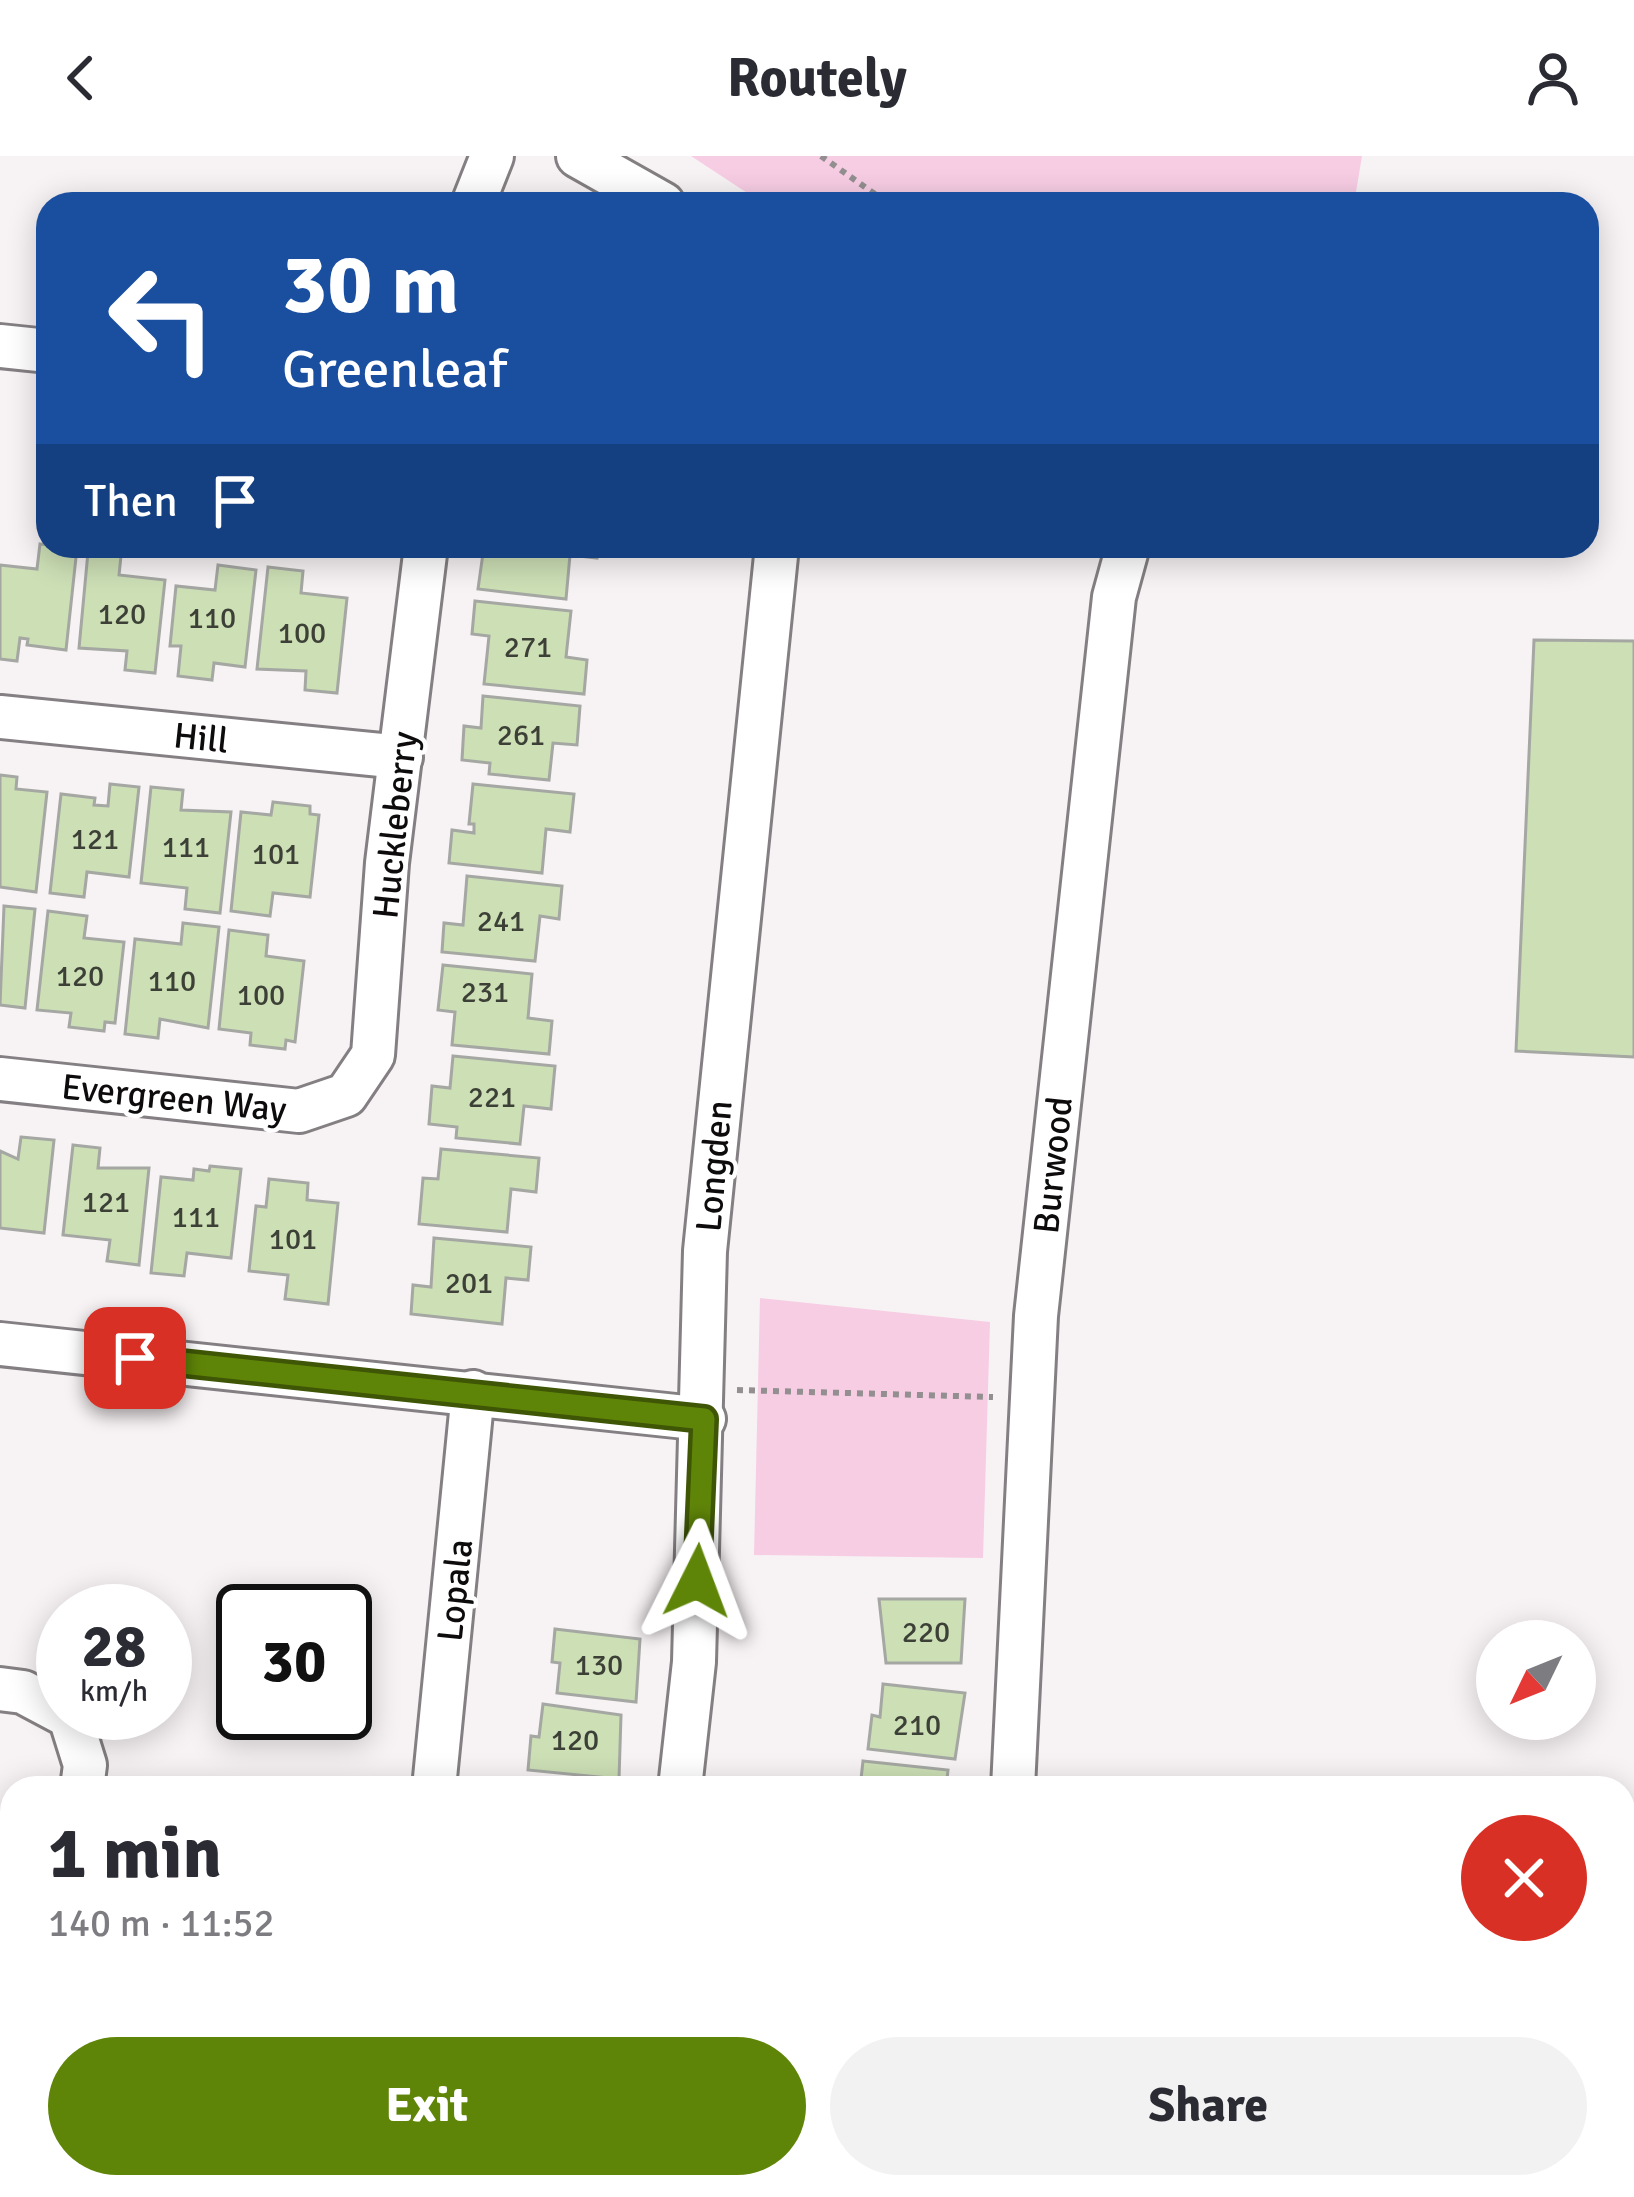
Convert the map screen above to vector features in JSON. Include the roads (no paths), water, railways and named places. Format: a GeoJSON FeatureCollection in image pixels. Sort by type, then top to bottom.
{"type":"FeatureCollection","features":[{"type":"Feature","properties":{"kind":"street"},"geometry":{"type":"LineString","coordinates":[[478,192],[492,156]]}},
{"type":"Feature","properties":{"kind":"street"},"geometry":{"type":"LineString","coordinates":[[578,156],[642,192]]}},
{"type":"Feature","properties":{"kind":"street"},"geometry":{"type":"LineString","coordinates":[[0,346],[36,350]]}},
{"type":"Feature","properties":{"kind":"street","name":"Huckleberry"},"geometry":{"type":"LineString","coordinates":[[346,1096],[373,1055],[387,863],[425,558]]}},
{"type":"Feature","properties":{"kind":"street","name":"Longden"},"geometry":{"type":"LineString","coordinates":[[681,1776],[694,1662],[705,1251],[776,558]]}},
{"type":"Feature","properties":{"kind":"street","name":"Burwood"},"geometry":{"type":"LineString","coordinates":[[1014,1776],[1036,1316],[1114,598],[1125,558]]}},
{"type":"Feature","properties":{"kind":"street","name":"Hill"},"geometry":{"type":"LineString","coordinates":[[0,716],[401,757]]}},
{"type":"Feature","properties":{"kind":"street","name":"Evergreen Way"},"geometry":{"type":"LineString","coordinates":[[0,1079],[299,1111],[346,1096]]}},
{"type":"Feature","properties":{"kind":"street"},"geometry":{"type":"LineString","coordinates":[[0,1344],[473,1392],[703,1404]]}},
{"type":"Feature","properties":{"kind":"street","name":"Lopala"},"geometry":{"type":"LineString","coordinates":[[435,1776],[473,1392]]}},
{"type":"Feature","properties":{"kind":"street"},"geometry":{"type":"LineString","coordinates":[[11,1691],[70,1717],[84,1776]]}}]}
